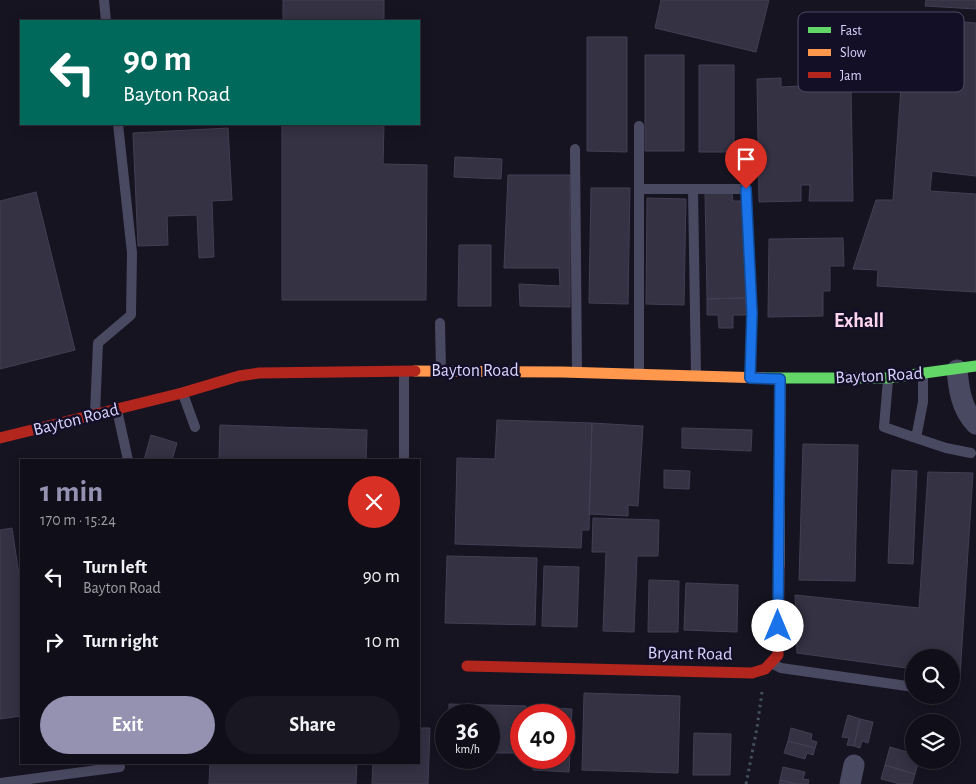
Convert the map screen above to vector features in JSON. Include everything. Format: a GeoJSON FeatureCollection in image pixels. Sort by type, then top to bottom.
{"type":"FeatureCollection","features":[{"type":"Feature","properties":{"kind":"street","name":"Bayton Road"},"geometry":{"type":"LineString","coordinates":[[0,438],[117,410],[239,376],[259,373],[404,371],[577,372],[780,379],[888,378],[966,368],[960,397],[970,417],[976,424]]}},
{"type":"Feature","properties":{"kind":"street"},"geometry":{"type":"LineString","coordinates":[[768,666],[778,655],[780,379]]}},
{"type":"Feature","properties":{"kind":"street","name":"Bryant Road"},"geometry":{"type":"LineString","coordinates":[[467,666],[752,673],[768,666]]}},
{"type":"Feature","properties":{"kind":"lane"},"geometry":{"type":"LineString","coordinates":[[104,0],[106,20]]}},
{"type":"Feature","properties":{"kind":"lane"},"geometry":{"type":"LineString","coordinates":[[95,414],[98,343],[131,315],[132,253],[118,125]]}},
{"type":"Feature","properties":{"kind":"lane"},"geometry":{"type":"LineString","coordinates":[[639,126],[639,374]]}},
{"type":"Feature","properties":{"kind":"lane"},"geometry":{"type":"LineString","coordinates":[[576,149],[577,372]]}},
{"type":"Feature","properties":{"kind":"lane"},"geometry":{"type":"LineString","coordinates":[[639,189],[746,189],[752,313],[750,378]]}},
{"type":"Feature","properties":{"kind":"lane"},"geometry":{"type":"LineString","coordinates":[[693,189],[696,375]]}},
{"type":"Feature","properties":{"kind":"lane"},"geometry":{"type":"LineString","coordinates":[[440,323],[441,371]]}},
{"type":"Feature","properties":{"kind":"lane"},"geometry":{"type":"LineString","coordinates":[[259,360],[259,373]]}},
{"type":"Feature","properties":{"kind":"lane"},"geometry":{"type":"LineString","coordinates":[[404,371],[404,459]]}},
{"type":"Feature","properties":{"kind":"lane"},"geometry":{"type":"LineString","coordinates":[[916,438],[923,402],[923,374]]}},
{"type":"Feature","properties":{"kind":"lane"},"geometry":{"type":"LineString","coordinates":[[888,378],[884,427],[946,448],[971,453]]}},
{"type":"Feature","properties":{"kind":"lane"},"geometry":{"type":"LineString","coordinates":[[182,393],[195,427]]}},
{"type":"Feature","properties":{"kind":"lane"},"geometry":{"type":"LineString","coordinates":[[117,410],[128,459]]}},
{"type":"Feature","properties":{"kind":"lane"},"geometry":{"type":"LineString","coordinates":[[768,666],[905,686]]}},
{"type":"Feature","properties":{"kind":"lane"},"geometry":{"type":"LineString","coordinates":[[0,783],[120,767]]}},
{"type":"Feature","properties":{"kind":"path"},"geometry":{"type":"LineString","coordinates":[[746,784],[768,666]]}},
{"type":"Feature","properties":{"kind":"building"},"geometry":{"type":"Polygon","coordinates":[[[283,0],[384,0],[384,20],[283,20],[283,0]]]}},
{"type":"Feature","properties":{"kind":"building"},"geometry":{"type":"Polygon","coordinates":[[[661,0],[769,0],[756,52],[655,28],[661,0]]]}},
{"type":"Feature","properties":{"kind":"building"},"geometry":{"type":"Polygon","coordinates":[[[926,0],[976,0],[976,9],[925,6],[926,0]]]}},
{"type":"Feature","properties":{"kind":"building"},"geometry":{"type":"Polygon","coordinates":[[[964,22],[976,23],[976,176],[932,171],[930,191],[976,194],[976,292],[877,286],[878,270],[853,269],[876,200],[893,200],[901,92],[964,92],[964,22]]]}},
{"type":"Feature","properties":{"kind":"building"},"geometry":{"type":"Polygon","coordinates":[[[587,37],[627,37],[627,152],[587,151],[587,37]]]}},
{"type":"Feature","properties":{"kind":"building"},"geometry":{"type":"Polygon","coordinates":[[[645,55],[684,55],[684,151],[645,151],[645,55]]]}},
{"type":"Feature","properties":{"kind":"building"},"geometry":{"type":"Polygon","coordinates":[[[699,65],[734,65],[734,152],[699,152],[699,65]]]}},
{"type":"Feature","properties":{"kind":"building"},"geometry":{"type":"Polygon","coordinates":[[[781,78],[781,87],[798,86],[798,92],[851,92],[853,201],[809,201],[810,185],[801,185],[801,201],[759,202],[757,79],[781,78]]]}},
{"type":"Feature","properties":{"kind":"building"},"geometry":{"type":"Polygon","coordinates":[[[282,125],[384,125],[383,164],[427,165],[426,300],[282,300],[282,125]]]}},
{"type":"Feature","properties":{"kind":"building"},"geometry":{"type":"Polygon","coordinates":[[[228,128],[232,200],[212,201],[214,257],[199,258],[197,215],[167,216],[168,245],[138,246],[133,133],[228,128]]]}},
{"type":"Feature","properties":{"kind":"building"},"geometry":{"type":"Polygon","coordinates":[[[455,157],[502,159],[501,179],[454,177],[455,157]]]}},
{"type":"Feature","properties":{"kind":"building"},"geometry":{"type":"Polygon","coordinates":[[[508,175],[570,175],[570,307],[520,306],[519,284],[560,286],[559,268],[504,268],[508,175]]]}},
{"type":"Feature","properties":{"kind":"building"},"geometry":{"type":"Polygon","coordinates":[[[591,188],[630,188],[628,304],[589,303],[591,188]]]}},
{"type":"Feature","properties":{"kind":"building"},"geometry":{"type":"Polygon","coordinates":[[[36,192],[75,350],[0,369],[0,201],[36,192]]]}},
{"type":"Feature","properties":{"kind":"building"},"geometry":{"type":"Polygon","coordinates":[[[705,193],[732,193],[733,201],[744,201],[746,298],[707,299],[705,193]]]}},
{"type":"Feature","properties":{"kind":"building"},"geometry":{"type":"Polygon","coordinates":[[[647,198],[686,199],[684,305],[646,304],[647,198]]]}},
{"type":"Feature","properties":{"kind":"building"},"geometry":{"type":"Polygon","coordinates":[[[843,238],[844,266],[830,266],[830,291],[823,291],[823,316],[768,317],[769,239],[843,238]]]}},
{"type":"Feature","properties":{"kind":"building"},"geometry":{"type":"Polygon","coordinates":[[[459,245],[491,245],[491,306],[458,306],[459,245]]]}},
{"type":"Feature","properties":{"kind":"building"},"geometry":{"type":"Polygon","coordinates":[[[746,298],[746,315],[733,315],[733,328],[719,328],[718,315],[707,315],[707,299],[746,298]]]}},
{"type":"Feature","properties":{"kind":"building"},"geometry":{"type":"Polygon","coordinates":[[[497,420],[592,423],[589,530],[582,530],[581,548],[455,544],[457,458],[495,459],[497,420]]]}},
{"type":"Feature","properties":{"kind":"building"},"geometry":{"type":"Polygon","coordinates":[[[592,423],[643,426],[638,506],[628,505],[628,516],[589,514],[592,423]]]}},
{"type":"Feature","properties":{"kind":"building"},"geometry":{"type":"Polygon","coordinates":[[[220,425],[367,430],[366,459],[219,459],[220,425]]]}},
{"type":"Feature","properties":{"kind":"building"},"geometry":{"type":"Polygon","coordinates":[[[682,428],[752,430],[751,451],[682,448],[682,428]]]}},
{"type":"Feature","properties":{"kind":"building"},"geometry":{"type":"Polygon","coordinates":[[[151,435],[177,443],[172,459],[144,459],[151,435]]]}},
{"type":"Feature","properties":{"kind":"building"},"geometry":{"type":"Polygon","coordinates":[[[803,444],[858,445],[855,581],[799,580],[803,444]]]}},
{"type":"Feature","properties":{"kind":"building"},"geometry":{"type":"Polygon","coordinates":[[[664,470],[690,471],[689,489],[664,488],[664,470]]]}},
{"type":"Feature","properties":{"kind":"building"},"geometry":{"type":"Polygon","coordinates":[[[892,470],[917,471],[913,564],[888,563],[892,470]]]}},
{"type":"Feature","properties":{"kind":"building"},"geometry":{"type":"Polygon","coordinates":[[[928,472],[973,473],[960,676],[960,649],[905,649],[905,668],[797,653],[795,595],[919,608],[928,472]]]}},
{"type":"Feature","properties":{"kind":"building"},"geometry":{"type":"Polygon","coordinates":[[[593,518],[659,520],[658,556],[637,556],[634,632],[603,631],[606,552],[592,552],[593,518]]]}},
{"type":"Feature","properties":{"kind":"building"},"geometry":{"type":"Polygon","coordinates":[[[12,528],[20,581],[20,716],[0,719],[0,530],[12,528]]]}},
{"type":"Feature","properties":{"kind":"building"},"geometry":{"type":"Polygon","coordinates":[[[447,556],[537,558],[535,625],[445,623],[447,556]]]}},
{"type":"Feature","properties":{"kind":"building"},"geometry":{"type":"Polygon","coordinates":[[[544,566],[579,567],[577,627],[542,626],[544,566]]]}},
{"type":"Feature","properties":{"kind":"building"},"geometry":{"type":"Polygon","coordinates":[[[649,580],[679,581],[678,632],[648,632],[649,580]]]}},
{"type":"Feature","properties":{"kind":"building"},"geometry":{"type":"Polygon","coordinates":[[[686,583],[738,585],[737,632],[684,630],[686,583]]]}},
{"type":"Feature","properties":{"kind":"building"},"geometry":{"type":"Polygon","coordinates":[[[584,693],[680,696],[678,773],[582,770],[584,693]]]}},
{"type":"Feature","properties":{"kind":"building"},"geometry":{"type":"Polygon","coordinates":[[[500,705],[510,706],[510,753],[500,753],[500,705]]]}},
{"type":"Feature","properties":{"kind":"building"},"geometry":{"type":"Polygon","coordinates":[[[848,715],[860,719],[854,746],[847,745],[849,738],[842,737],[848,715]]]}},
{"type":"Feature","properties":{"kind":"building"},"geometry":{"type":"Polygon","coordinates":[[[860,719],[873,722],[868,743],[862,741],[860,748],[854,746],[860,719]]]}},
{"type":"Feature","properties":{"kind":"building"},"geometry":{"type":"Polygon","coordinates":[[[420,728],[430,728],[428,784],[372,784],[373,764],[420,764],[420,728]]]}},
{"type":"Feature","properties":{"kind":"building"},"geometry":{"type":"Polygon","coordinates":[[[791,728],[812,734],[811,740],[817,742],[815,748],[788,741],[791,728]]]}},
{"type":"Feature","properties":{"kind":"building"},"geometry":{"type":"Polygon","coordinates":[[[694,733],[731,734],[730,775],[693,775],[694,733]]]}},
{"type":"Feature","properties":{"kind":"building"},"geometry":{"type":"Polygon","coordinates":[[[788,741],[815,748],[813,755],[807,753],[805,759],[784,753],[788,741]]]}},
{"type":"Feature","properties":{"kind":"building"},"geometry":{"type":"Polygon","coordinates":[[[890,747],[905,751],[905,769],[916,769],[915,774],[885,765],[890,747]]]}},
{"type":"Feature","properties":{"kind":"building"},"geometry":{"type":"Polygon","coordinates":[[[210,764],[357,764],[356,784],[209,784],[210,764]]]}},
{"type":"Feature","properties":{"kind":"building"},"geometry":{"type":"Polygon","coordinates":[[[885,765],[915,774],[912,784],[900,784],[881,779],[885,765]]]}},
{"type":"Feature","properties":{"kind":"building"},"geometry":{"type":"Polygon","coordinates":[[[783,767],[805,772],[803,779],[809,780],[808,784],[797,784],[780,780],[783,767]]]}},
{"type":"Feature","properties":{"kind":"building"},"geometry":{"type":"Polygon","coordinates":[[[533,769],[569,769],[569,772],[533,769]]]}},
{"type":"Feature","properties":{"kind":"building"},"geometry":{"type":"Polygon","coordinates":[[[780,780],[797,784],[779,784],[780,780]]]}},
{"type":"Feature","properties":{"kind":"traffic: fast"},"geometry":{"type":"LineString","coordinates":[[764,378],[888,378],[976,366]]}},
{"type":"Feature","properties":{"kind":"traffic: slow"},"geometry":{"type":"LineString","coordinates":[[415,371],[562,372],[764,378]]}},
{"type":"Feature","properties":{"kind":"traffic: slow"},"geometry":{"type":"LineString","coordinates":[[779,566],[780,379]]}},
{"type":"Feature","properties":{"kind":"traffic: jam"},"geometry":{"type":"LineString","coordinates":[[0,438],[182,393],[239,376],[259,373],[415,371]]}},
{"type":"Feature","properties":{"kind":"traffic: jam"},"geometry":{"type":"LineString","coordinates":[[467,666],[752,673],[765,669],[778,655],[779,566]]}},
{"type":"Feature","properties":{"kind":"district","name":"Exhall"},"geometry":{"type":"Point","coordinates":[859,321]}},
{"type":"Feature","properties":{"kind":"route"},"geometry":{"type":"LineString","coordinates":[[746,189],[752,313],[750,378],[780,379],[778,626]]}}]}
